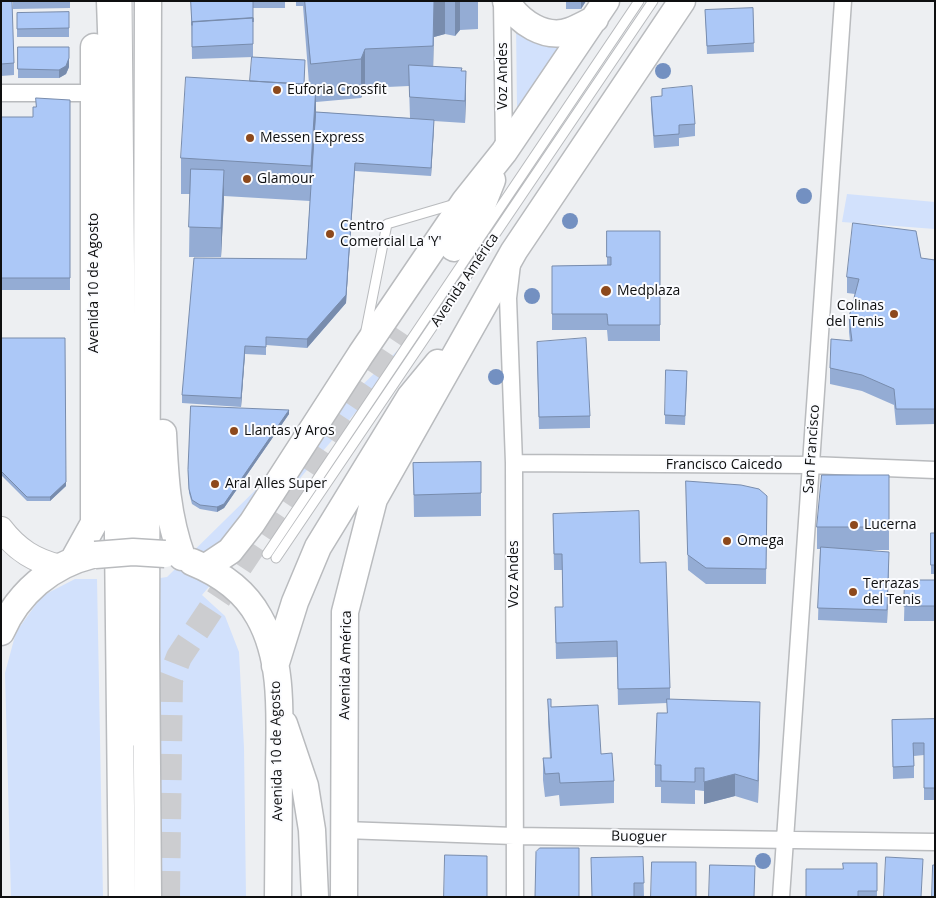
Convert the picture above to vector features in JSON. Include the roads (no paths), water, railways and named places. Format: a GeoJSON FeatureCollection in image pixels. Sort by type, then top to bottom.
{"type":"FeatureCollection","features":[{"type":"Feature","properties":{"kind":"main road","name":"Avenida 10 de Agosto"},"geometry":{"type":"LineString","coordinates":[[76,560],[94,522],[95,93],[93,1]]}},
{"type":"Feature","properties":{"kind":"main road","name":"Avenida 10 de Agosto"},"geometry":{"type":"LineString","coordinates":[[110,1],[114,86],[122,897]]}},
{"type":"Feature","properties":{"kind":"main road"},"geometry":{"type":"LineString","coordinates":[[148,1],[146,608],[148,897]]}},
{"type":"Feature","properties":{"kind":"main road"},"geometry":{"type":"LineString","coordinates":[[160,1],[160,394],[167,503],[174,534],[174,556]]}},
{"type":"Feature","properties":{"kind":"main road"},"geometry":{"type":"LineString","coordinates":[[506,1],[520,18],[544,32],[557,33],[569,31],[601,10]]}},
{"type":"Feature","properties":{"kind":"main road","name":"Avenida América"},"geometry":{"type":"LineString","coordinates":[[344,897],[345,612],[374,499],[514,251],[682,1]]}},
{"type":"Feature","properties":{"kind":"main road","name":"Avenida América"},"geometry":{"type":"LineString","coordinates":[[206,567],[230,551],[252,524],[361,354],[465,201],[504,152],[601,10]]}},
{"type":"Feature","properties":{"kind":"main road","name":"Avenida América"},"geometry":{"type":"LineString","coordinates":[[398,329],[479,213],[504,152]]}},
{"type":"Feature","properties":{"kind":"main road","name":"Avenida América"},"geometry":{"type":"LineString","coordinates":[[275,666],[295,602],[318,547],[410,396],[479,314]]}},
{"type":"Feature","properties":{"kind":"main road"},"geometry":{"type":"LineString","coordinates":[[1,529],[23,552],[44,563],[76,560]]}},
{"type":"Feature","properties":{"kind":"main road","name":"Avenida 10 de Agosto"},"geometry":{"type":"LineString","coordinates":[[1,632],[13,608],[35,584],[76,560],[132,552],[174,556],[206,567],[228,582],[250,603],[265,628],[275,666],[279,713],[278,897]]}},
{"type":"Feature","properties":{"kind":"main road"},"geometry":{"type":"LineString","coordinates":[[279,713],[298,760],[305,786],[312,830],[315,897]]}},
{"type":"Feature","properties":{"kind":"street","name":"Voz Andes"},"geometry":{"type":"LineString","coordinates":[[502,1],[504,152]]}},
{"type":"Feature","properties":{"kind":"street","name":"San Francisco"},"geometry":{"type":"LineString","coordinates":[[781,897],[843,1]]}},
{"type":"Feature","properties":{"kind":"street"},"geometry":{"type":"LineString","coordinates":[[1,93],[95,93]]}},
{"type":"Feature","properties":{"kind":"street","name":"Voz Andes"},"geometry":{"type":"LineString","coordinates":[[514,251],[508,298],[514,463],[514,897]]}},
{"type":"Feature","properties":{"kind":"street","name":"Francisco Caicedo"},"geometry":{"type":"LineString","coordinates":[[514,463],[811,465],[935,470]]}},
{"type":"Feature","properties":{"kind":"street","name":"Buoguer"},"geometry":{"type":"LineString","coordinates":[[344,830],[514,836],[935,842]]}},
{"type":"Feature","properties":{"kind":"lane"},"geometry":{"type":"LineString","coordinates":[[128,1],[134,747]]}},
{"type":"Feature","properties":{"kind":"lane","name":"Avenida América"},"geometry":{"type":"LineString","coordinates":[[639,1],[271,556],[653,1]]}},
{"type":"Feature","properties":{"kind":"lane"},"geometry":{"type":"LineString","coordinates":[[361,354],[387,224],[465,201]]}},
{"type":"Feature","properties":{"kind":"tunnel"},"geometry":{"type":"LineString","coordinates":[[167,897],[170,680],[179,657],[398,329]]}},
{"type":"Feature","properties":{"kind":"place","name":"Euforia Crossfit"},"geometry":{"type":"Point","coordinates":[277,90]}},
{"type":"Feature","properties":{"kind":"place","name":"Messen Express"},"geometry":{"type":"Point","coordinates":[250,138]}},
{"type":"Feature","properties":{"kind":"place","name":"Glamour"},"geometry":{"type":"Point","coordinates":[247,179]}},
{"type":"Feature","properties":{"kind":"place","name":"Centro Comercial La 'Y'"},"geometry":{"type":"Point","coordinates":[330,234]}},
{"type":"Feature","properties":{"kind":"place","name":"Medplaza"},"geometry":{"type":"Point","coordinates":[606,291]}},
{"type":"Feature","properties":{"kind":"place","name":"Colinas del Tenis"},"geometry":{"type":"Point","coordinates":[894,314]}},
{"type":"Feature","properties":{"kind":"place","name":"Llantas y Aros"},"geometry":{"type":"Point","coordinates":[234,431]}},
{"type":"Feature","properties":{"kind":"place","name":"Aral Alles Super"},"geometry":{"type":"Point","coordinates":[215,484]}},
{"type":"Feature","properties":{"kind":"place","name":"Lucerna"},"geometry":{"type":"Point","coordinates":[854,525]}},
{"type":"Feature","properties":{"kind":"place","name":"Omega"},"geometry":{"type":"Point","coordinates":[727,541]}},
{"type":"Feature","properties":{"kind":"place","name":"Terrazas del Tenis"},"geometry":{"type":"Point","coordinates":[853,592]}}]}
